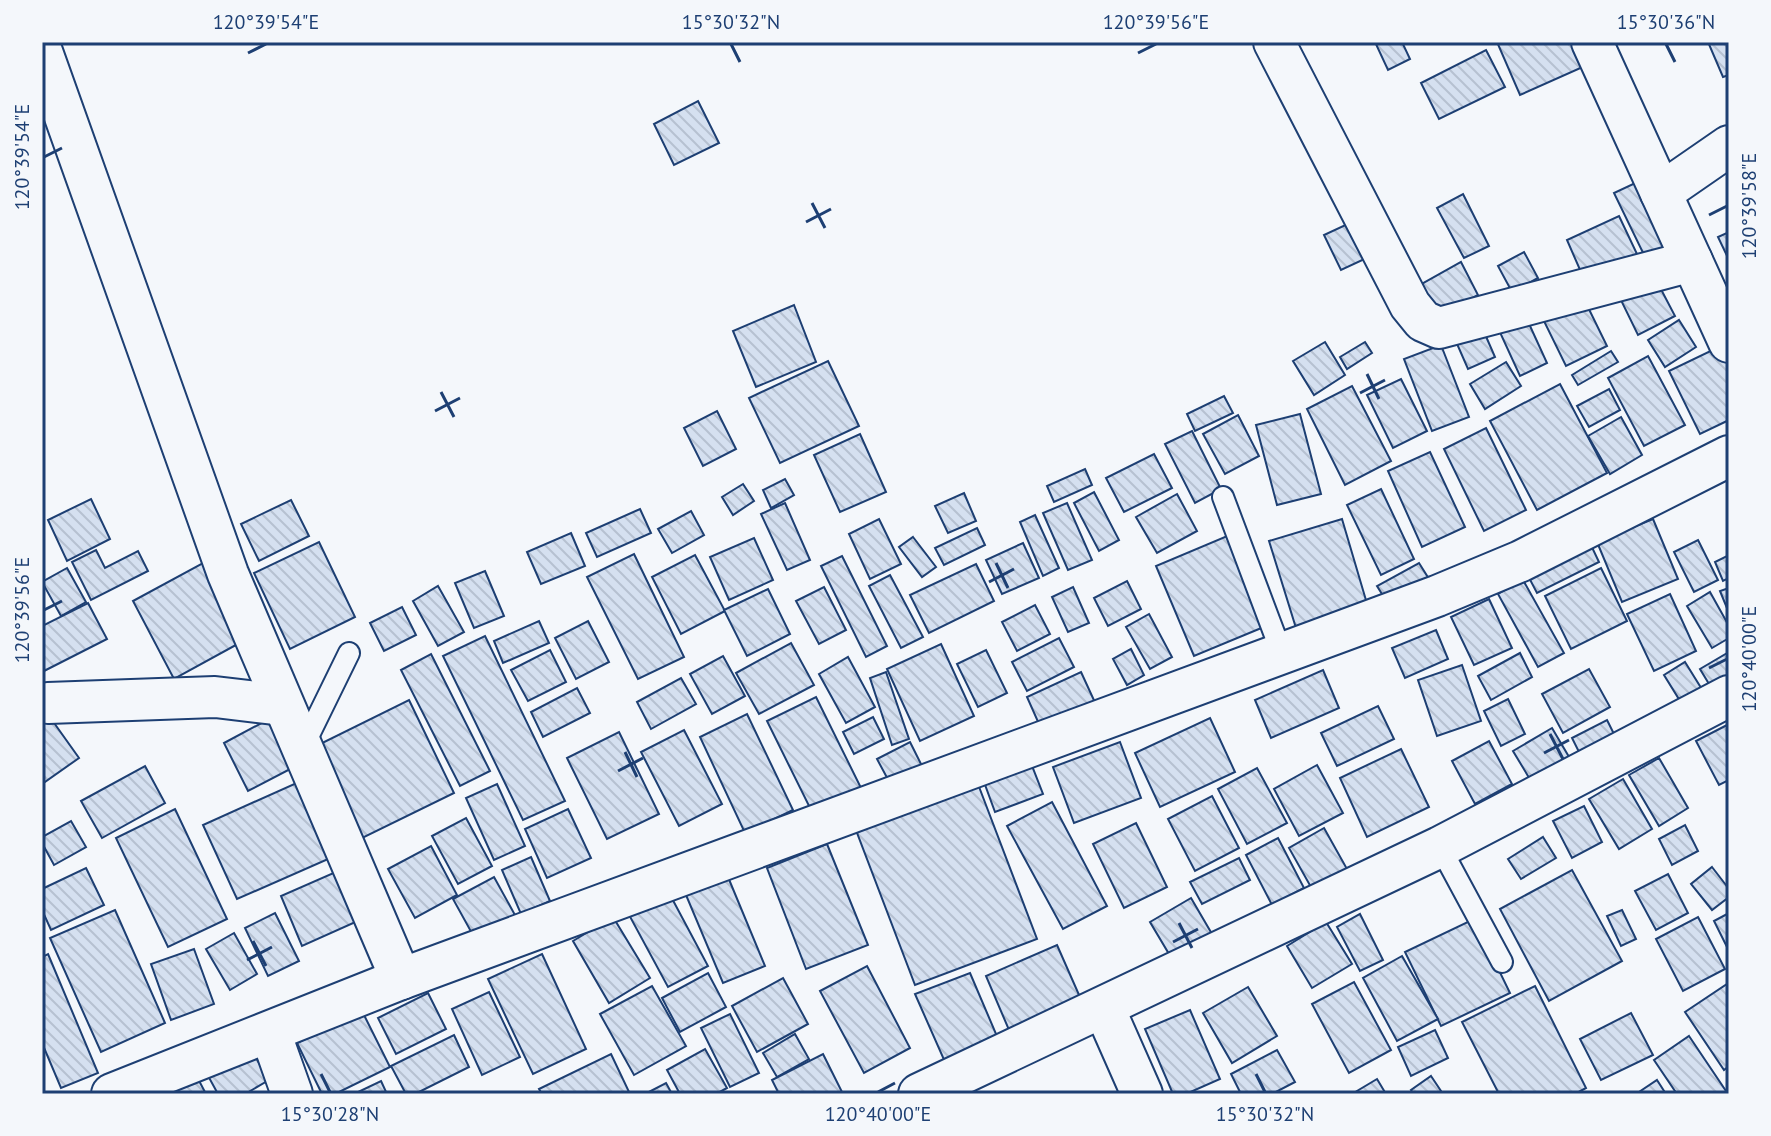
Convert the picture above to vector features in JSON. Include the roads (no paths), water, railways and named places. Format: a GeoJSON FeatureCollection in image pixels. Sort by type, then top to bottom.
{"type":"FeatureCollection","features":[{"type":"Feature","properties":{"kind":"street"},"geometry":{"type":"LineString","coordinates":[[1274,42],[1410,305],[1423,321],[1439,328],[1692,261]]}},
{"type":"Feature","properties":{"kind":"street"},"geometry":{"type":"LineString","coordinates":[[1592,42],[1729,342]]}},
{"type":"Feature","properties":{"kind":"street"},"geometry":{"type":"LineString","coordinates":[[42,52],[228,574],[401,979]]}},
{"type":"Feature","properties":{"kind":"street"},"geometry":{"type":"LineString","coordinates":[[1661,193],[1729,146]]}},
{"type":"Feature","properties":{"kind":"street"},"geometry":{"type":"LineString","coordinates":[[112,1094],[401,979],[1282,654],[1521,561],[1729,456]]}},
{"type":"Feature","properties":{"kind":"street"},"geometry":{"type":"LineString","coordinates":[[919,1094],[1440,847],[1729,696]]}},
{"type":"Feature","properties":{"kind":"street"},"geometry":{"type":"LineString","coordinates":[[48,703],[215,697],[283,705]]}},
{"type":"Feature","properties":{"kind":"street"},"geometry":{"type":"LineString","coordinates":[[1104,1008],[1142,1094]]}},
{"type":"Feature","properties":{"kind":"street"},"geometry":{"type":"LineString","coordinates":[[270,1032],[292,1094]]}},
{"type":"Feature","properties":{"kind":"lane"},"geometry":{"type":"LineString","coordinates":[[1223,497],[1282,654]]}},
{"type":"Feature","properties":{"kind":"lane"},"geometry":{"type":"LineString","coordinates":[[302,749],[349,653]]}},
{"type":"Feature","properties":{"kind":"lane"},"geometry":{"type":"LineString","coordinates":[[1440,847],[1502,962]]}}]}
